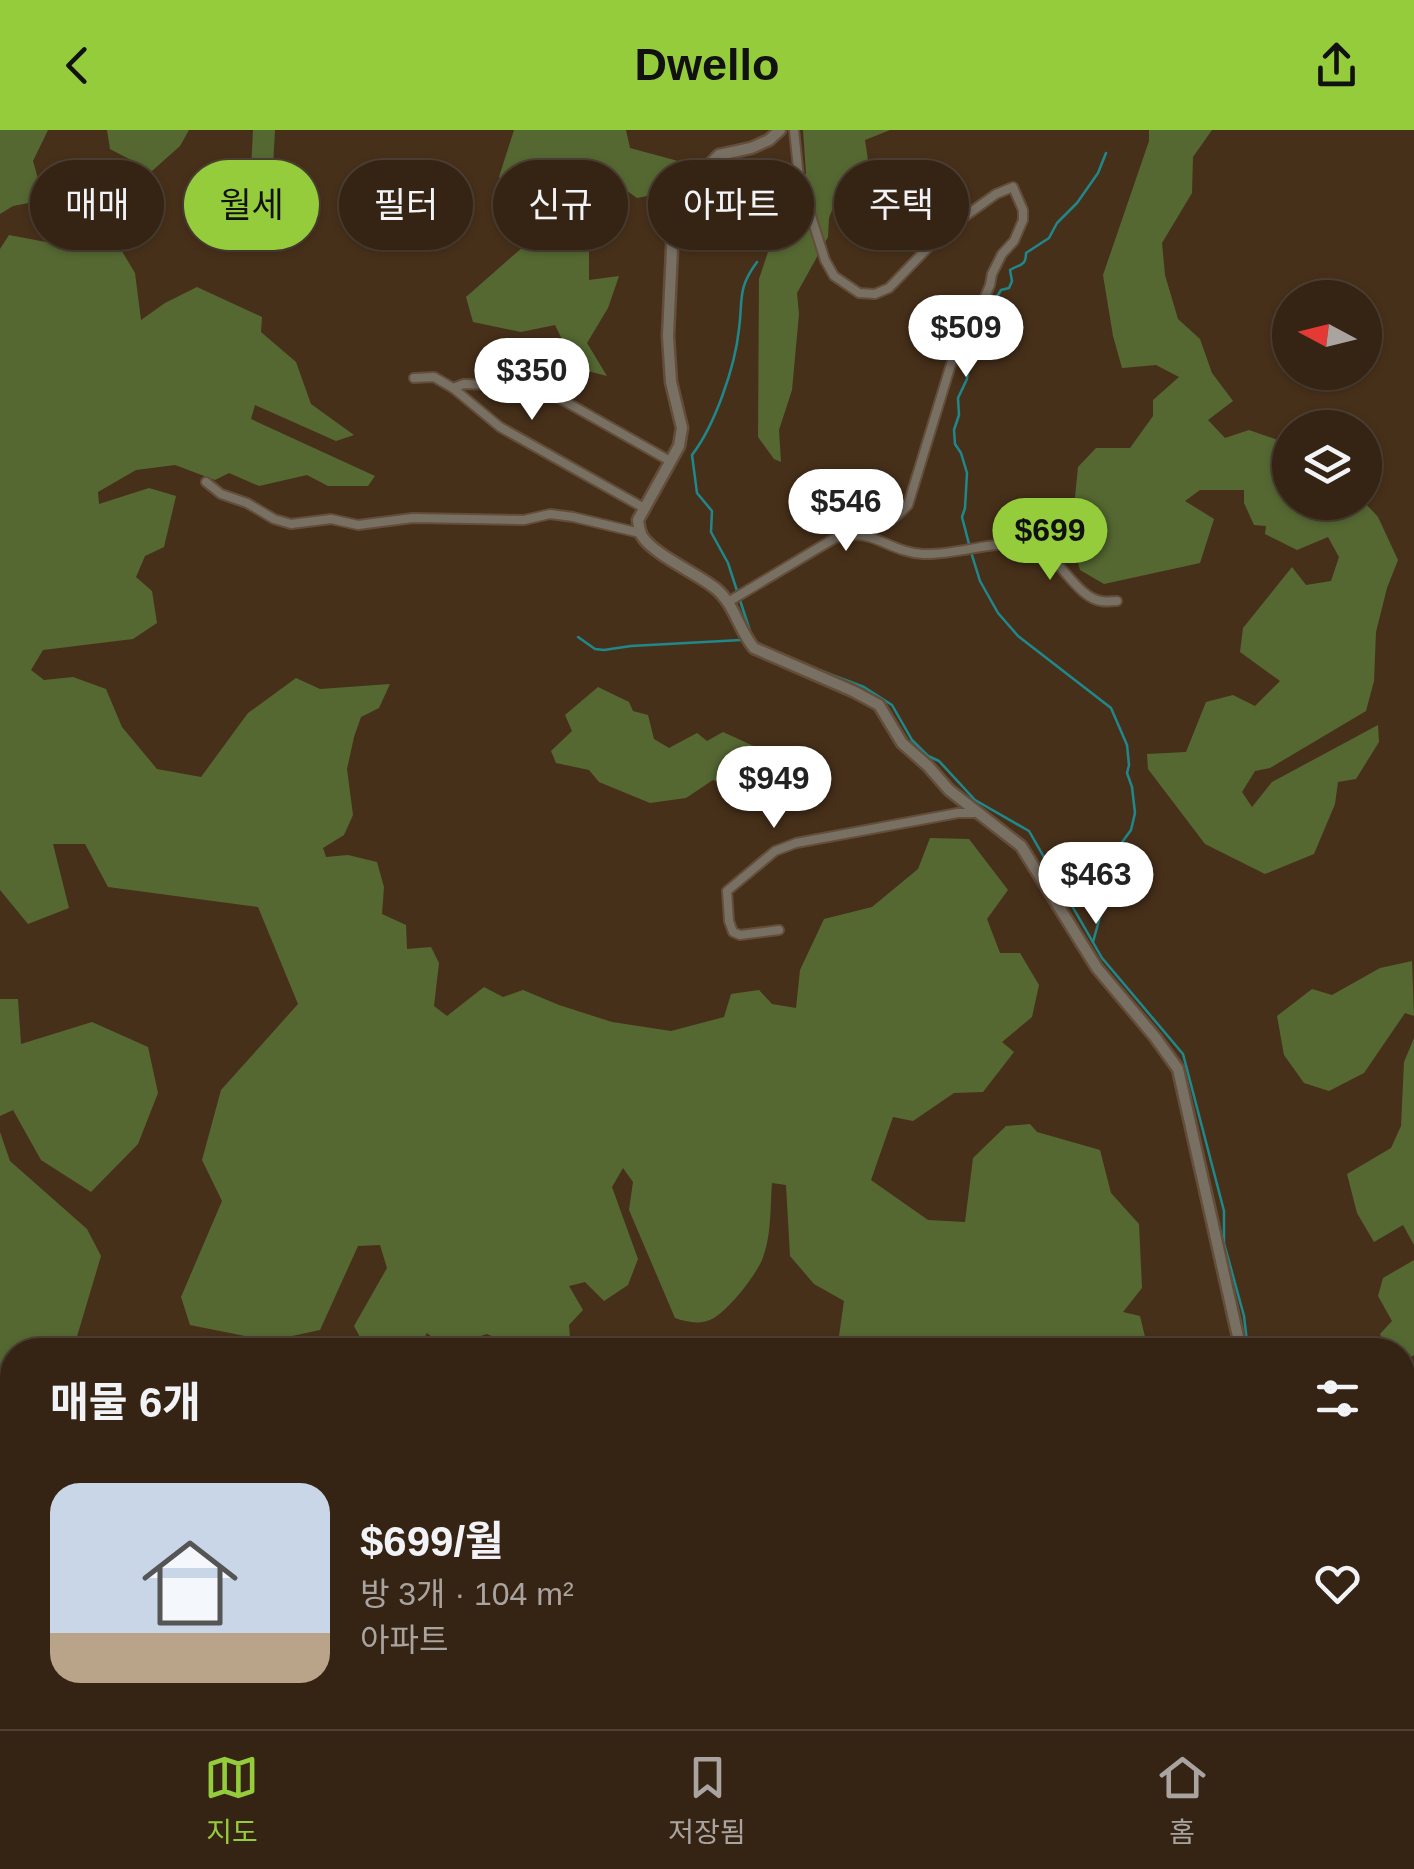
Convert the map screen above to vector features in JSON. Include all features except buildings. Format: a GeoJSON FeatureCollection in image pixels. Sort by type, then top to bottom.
{"type":"FeatureCollection","features":[{"type":"Feature","properties":{"kind":"street"},"geometry":{"type":"LineString","coordinates":[[780,130],[751,148],[719,155],[705,168],[673,227],[670,382],[682,428],[679,446],[638,520],[640,532],[649,544],[717,590],[734,608],[754,648],[879,706],[902,743],[948,790],[1021,846],[1097,968],[1178,1068],[1238,1338]]}},
{"type":"Feature","properties":{"kind":"street"},"geometry":{"type":"LineString","coordinates":[[728,602],[835,538],[874,529],[895,519],[908,506],[959,338],[984,299],[992,274],[1023,220],[1013,187],[996,194],[943,232],[889,288],[875,294],[859,292],[834,276],[825,260],[799,178],[794,130]]}},
{"type":"Feature","properties":{"kind":"street"},"geometry":{"type":"LineString","coordinates":[[414,378],[434,377],[500,427],[644,508]]}},
{"type":"Feature","properties":{"kind":"street"},"geometry":{"type":"LineString","coordinates":[[453,388],[464,384],[494,385],[559,398],[670,461]]}},
{"type":"Feature","properties":{"kind":"street"},"geometry":{"type":"LineString","coordinates":[[206,482],[221,494],[290,524],[331,519],[358,526],[413,518],[524,520],[550,514],[640,532]]}},
{"type":"Feature","properties":{"kind":"street"},"geometry":{"type":"LineString","coordinates":[[851,533],[925,555],[1032,545],[1054,560],[1087,594],[1100,601],[1116,600]]}},
{"type":"Feature","properties":{"kind":"street"},"geometry":{"type":"LineString","coordinates":[[778,930],[740,934],[734,932],[728,921],[727,892],[731,886],[775,851],[958,813],[980,813]]}},
{"type":"Feature","properties":{"kind":"green space"},"geometry":{"type":"Polygon","coordinates":[[[0,130],[48,130],[30,160],[30,203],[0,214],[0,130]]]}},
{"type":"Feature","properties":{"kind":"green space"},"geometry":{"type":"Polygon","coordinates":[[[107,130],[189,130],[180,146],[164,160],[131,160],[110,149],[107,130]]]}},
{"type":"Feature","properties":{"kind":"green space"},"geometry":{"type":"Polygon","coordinates":[[[253,130],[275,130],[273,160],[252,160],[253,130]]]}},
{"type":"Feature","properties":{"kind":"green space"},"geometry":{"type":"Polygon","coordinates":[[[514,130],[626,130],[630,148],[674,160],[648,160],[648,196],[637,198],[628,192],[628,160],[504,160],[514,130]]]}},
{"type":"Feature","properties":{"kind":"green space"},"geometry":{"type":"Polygon","coordinates":[[[803,130],[890,130],[865,140],[868,160],[834,160],[834,206],[828,237],[797,293],[799,314],[792,390],[779,430],[781,462],[774,459],[758,437],[759,279],[769,250],[814,250],[814,160],[805,160],[803,130]]]}},
{"type":"Feature","properties":{"kind":"green space"},"geometry":{"type":"Polygon","coordinates":[[[1149,130],[1212,130],[1193,157],[1192,193],[1162,243],[1165,275],[1178,319],[1200,339],[1212,373],[1233,401],[1208,420],[1225,438],[1249,430],[1272,438],[1272,520],[1379,520],[1398,560],[1376,632],[1374,681],[1366,711],[1270,768],[1255,771],[1242,792],[1252,807],[1272,782],[1378,725],[1379,742],[1356,779],[1338,782],[1335,804],[1314,854],[1265,874],[1205,844],[1148,769],[1147,754],[1186,752],[1206,702],[1233,695],[1255,706],[1280,681],[1240,652],[1243,628],[1292,567],[1306,585],[1331,581],[1339,557],[1328,537],[1297,550],[1265,534],[1266,526],[1254,525],[1244,503],[1244,490],[1200,490],[1185,501],[1214,519],[1200,563],[1104,584],[1080,570],[1071,537],[1078,467],[1096,448],[1130,448],[1153,416],[1153,400],[1179,377],[1156,365],[1122,368],[1103,275],[1149,141],[1149,130]]]}},
{"type":"Feature","properties":{"kind":"green space"},"geometry":{"type":"Polygon","coordinates":[[[9,235],[30,239],[30,250],[121,250],[135,273],[141,320],[197,287],[262,317],[261,332],[296,362],[311,404],[354,435],[336,441],[255,405],[251,419],[375,476],[368,486],[328,486],[307,475],[259,486],[229,473],[215,480],[175,465],[136,470],[98,492],[99,504],[149,488],[176,496],[164,547],[145,556],[136,577],[152,591],[157,623],[133,639],[43,650],[31,670],[44,680],[73,677],[106,689],[122,727],[157,769],[201,777],[248,713],[296,678],[320,689],[390,684],[379,708],[361,717],[354,737],[347,769],[353,815],[344,835],[323,848],[326,857],[348,855],[377,862],[384,887],[382,914],[406,925],[407,949],[431,947],[439,963],[434,1006],[447,1016],[484,987],[503,997],[523,990],[612,1022],[671,1031],[724,1017],[731,994],[759,990],[772,1004],[796,1008],[800,970],[824,919],[872,907],[918,869],[930,838],[969,839],[1008,890],[987,919],[1000,953],[1020,953],[1039,985],[1032,1017],[1002,1042],[1014,1052],[983,1092],[954,1093],[913,1121],[893,1117],[871,1180],[928,1220],[965,1222],[973,1158],[1006,1126],[1030,1124],[1037,1132],[1100,1150],[1111,1193],[1139,1224],[1142,1288],[1123,1312],[1140,1316],[1145,1338],[839,1338],[844,1301],[814,1284],[790,1256],[786,1185],[772,1183],[765,1250],[748,1283],[712,1319],[694,1322],[675,1318],[629,1210],[633,1182],[623,1168],[612,1187],[638,1259],[628,1285],[604,1301],[585,1282],[569,1286],[583,1310],[569,1325],[570,1338],[496,1338],[487,1334],[474,1338],[433,1338],[427,1333],[424,1338],[360,1338],[354,1326],[387,1268],[380,1245],[358,1246],[320,1330],[283,1338],[254,1338],[190,1325],[181,1297],[222,1201],[202,1160],[221,1090],[298,1004],[258,907],[108,887],[85,844],[53,844],[69,908],[28,924],[0,890],[0,249],[9,235]]]}},
{"type":"Feature","properties":{"kind":"green space"},"geometry":{"type":"Polygon","coordinates":[[[520,250],[589,250],[589,280],[619,276],[608,308],[587,343],[607,376],[576,368],[555,325],[521,332],[473,322],[466,297],[520,250]]]}},
{"type":"Feature","properties":{"kind":"green space"},"geometry":{"type":"Polygon","coordinates":[[[598,687],[629,702],[633,711],[648,715],[654,739],[669,748],[697,733],[707,741],[723,732],[771,754],[765,762],[772,777],[735,786],[713,780],[686,798],[650,803],[599,782],[589,770],[556,763],[551,751],[572,731],[565,715],[598,687]]]}},
{"type":"Feature","properties":{"kind":"green space"},"geometry":{"type":"Polygon","coordinates":[[[1412,961],[1414,1016],[1405,1013],[1364,1073],[1329,1091],[1304,1083],[1284,1055],[1277,1016],[1312,989],[1332,995],[1380,968],[1412,961]]]}},
{"type":"Feature","properties":{"kind":"green space"},"geometry":{"type":"Polygon","coordinates":[[[0,999],[18,999],[21,1044],[92,1022],[148,1047],[158,1093],[138,1144],[91,1192],[41,1160],[13,1110],[0,1116],[0,999]]]}},
{"type":"Feature","properties":{"kind":"green space"},"geometry":{"type":"Polygon","coordinates":[[[1414,1038],[1414,1245],[1403,1225],[1374,1242],[1357,1213],[1347,1174],[1391,1148],[1401,1126],[1404,1062],[1414,1038]]]}},
{"type":"Feature","properties":{"kind":"green space"},"geometry":{"type":"Polygon","coordinates":[[[0,1132],[10,1161],[87,1229],[101,1256],[77,1338],[0,1338],[0,1132]]]}},
{"type":"Feature","properties":{"kind":"green space"},"geometry":{"type":"Polygon","coordinates":[[[1414,1260],[1414,1338],[1382,1338],[1380,1334],[1392,1321],[1378,1296],[1383,1278],[1414,1260]]]}},
{"type":"Feature","properties":{"kind":"waterway"},"geometry":{"type":"LineString","coordinates":[[969,544],[962,517],[967,473],[955,444],[954,430],[959,415],[958,398],[967,379],[969,359],[977,346],[975,318],[991,307],[1001,290],[1009,288],[1010,270],[1049,238],[1057,223],[1077,203],[1098,173],[1106,153]]}},
{"type":"Feature","properties":{"kind":"waterway"},"geometry":{"type":"LineString","coordinates":[[757,262],[744,287],[737,344],[723,395],[692,455],[697,493],[712,511],[711,532],[728,563],[750,631],[756,642],[773,651]]}},
{"type":"Feature","properties":{"kind":"waterway"},"geometry":{"type":"LineString","coordinates":[[971,552],[980,581],[998,613],[1018,636],[1111,708],[1127,745],[1127,773],[1135,813],[1131,830],[1120,845],[1093,942]]}},
{"type":"Feature","properties":{"kind":"waterway"},"geometry":{"type":"LineString","coordinates":[[578,637],[595,649],[604,650],[741,640]]}},
{"type":"Feature","properties":{"kind":"waterway"},"geometry":{"type":"LineString","coordinates":[[803,664],[864,687],[892,705],[912,740],[939,761],[975,800],[1029,831],[1102,958],[1183,1054],[1224,1211],[1224,1243],[1247,1338]]}}]}
